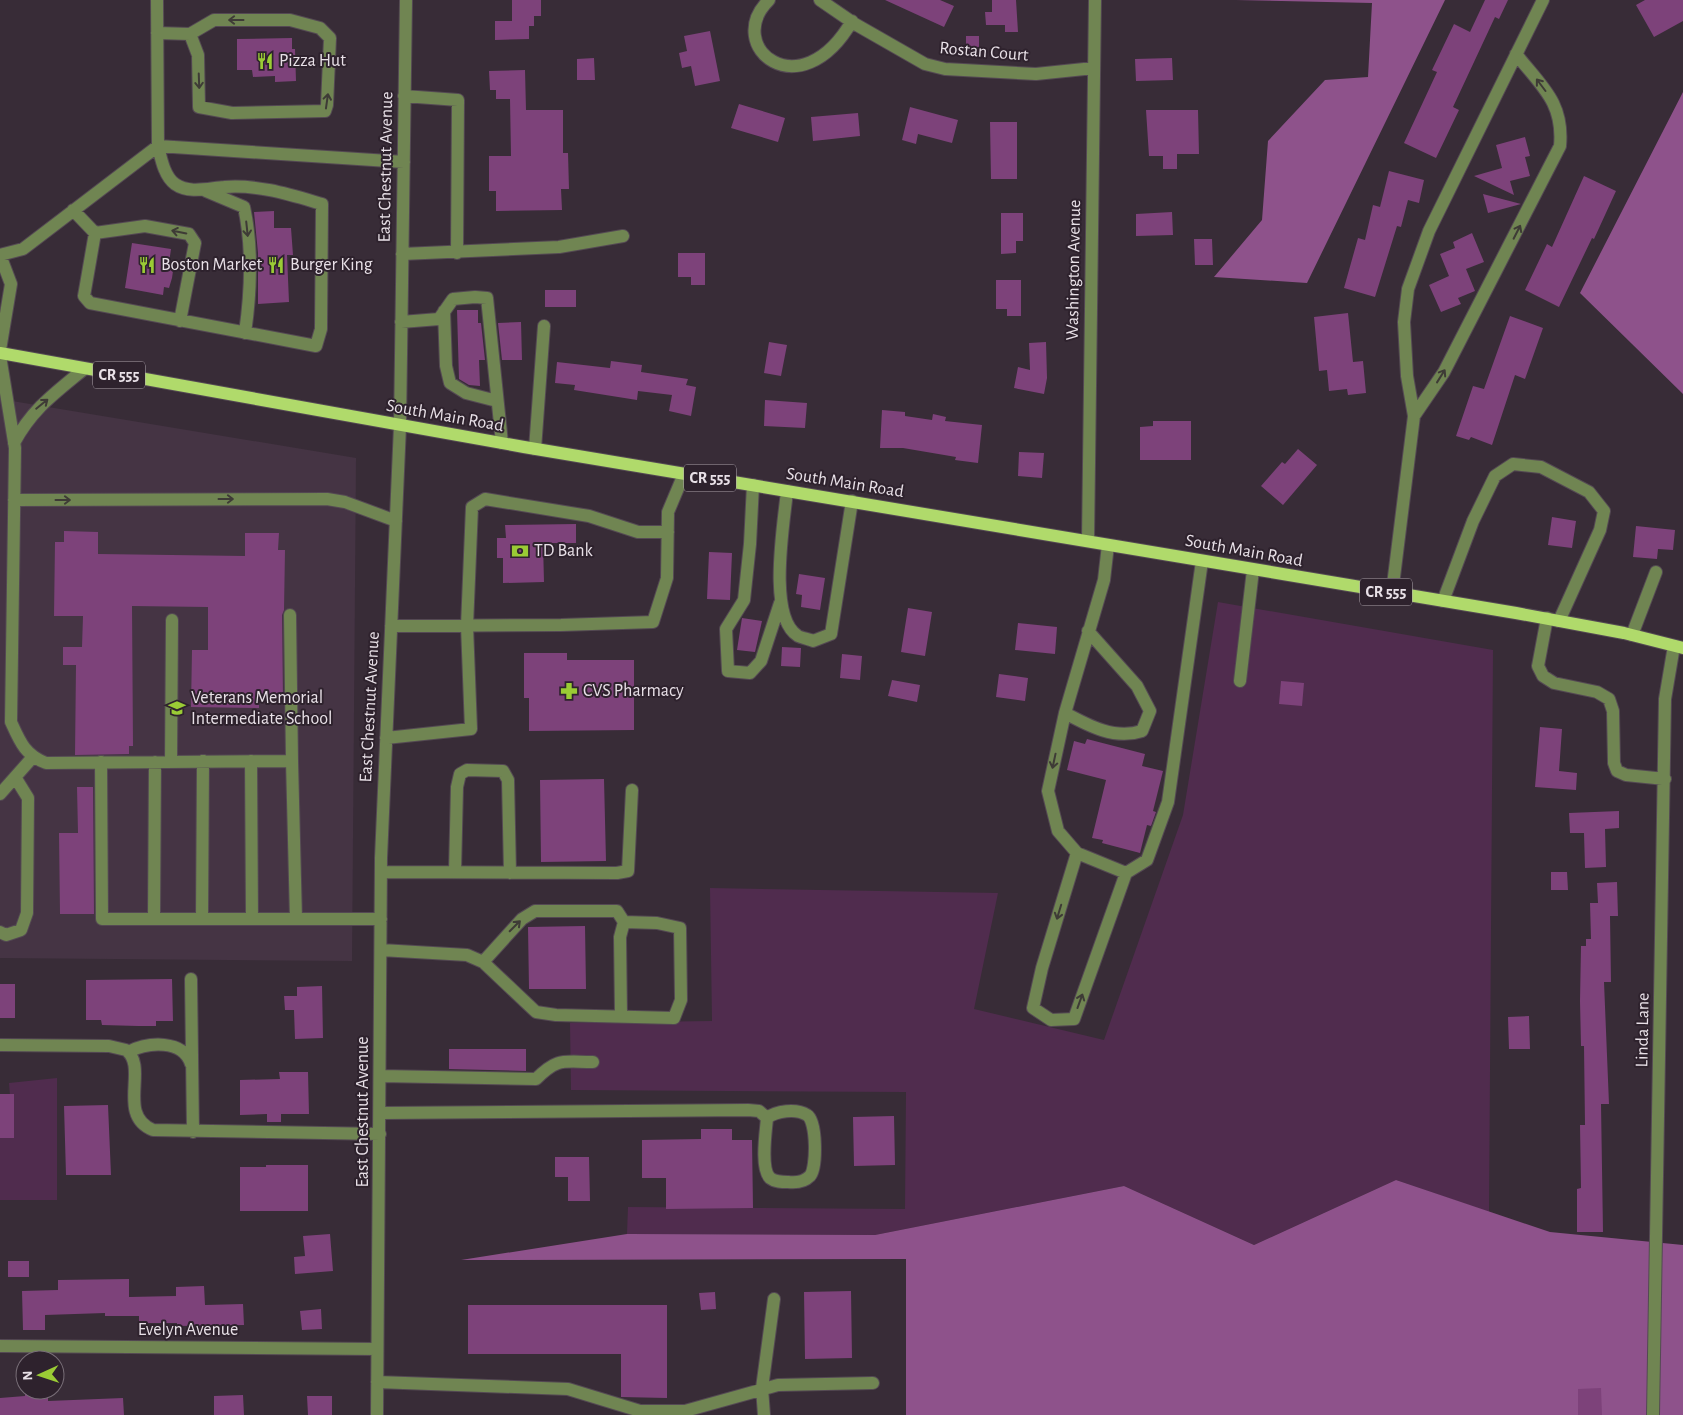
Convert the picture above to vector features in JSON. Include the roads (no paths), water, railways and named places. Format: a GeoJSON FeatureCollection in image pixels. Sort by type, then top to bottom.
{"type":"FeatureCollection","features":[{"type":"Feature","properties":{"kind":"main road","name":"South Main Road"},"geometry":{"type":"LineString","coordinates":[[0,353],[400,426],[1553,620],[1632,635],[1679,647]]}},
{"type":"Feature","properties":{"kind":"street"},"geometry":{"type":"LineString","coordinates":[[157,0],[158,146],[166,170],[174,184],[204,190],[244,207],[248,228],[250,294],[245,333]]}},
{"type":"Feature","properties":{"kind":"street","name":"East Chestnut Avenue"},"geometry":{"type":"LineString","coordinates":[[378,1415],[377,1349],[381,1113],[380,918],[400,426],[406,0]]}},
{"type":"Feature","properties":{"kind":"street"},"geometry":{"type":"LineString","coordinates":[[769,0],[760,8],[755,21],[755,35],[764,54],[781,66],[808,65],[823,55],[841,38],[852,21]]}},
{"type":"Feature","properties":{"kind":"street","name":"Rostan Court"},"geometry":{"type":"LineString","coordinates":[[820,0],[925,64],[945,69],[969,72],[1036,74],[1094,68]]}},
{"type":"Feature","properties":{"kind":"street","name":"Washington Avenue"},"geometry":{"type":"LineString","coordinates":[[1088,542],[1095,0]]}},
{"type":"Feature","properties":{"kind":"street"},"geometry":{"type":"LineString","coordinates":[[1392,593],[1414,416],[1407,376],[1404,322],[1408,289],[1429,231],[1543,0]]}},
{"type":"Feature","properties":{"kind":"street"},"geometry":{"type":"LineString","coordinates":[[157,33],[190,34],[214,20],[290,20],[320,28],[330,38],[327,104],[325,111],[232,113],[199,107],[198,55],[190,34]]}},
{"type":"Feature","properties":{"kind":"street"},"geometry":{"type":"LineString","coordinates":[[1414,416],[1444,372],[1560,146],[1561,132],[1556,106],[1516,54]]}},
{"type":"Feature","properties":{"kind":"street"},"geometry":{"type":"LineString","coordinates":[[404,96],[458,100],[457,253]]}},
{"type":"Feature","properties":{"kind":"street"},"geometry":{"type":"LineString","coordinates":[[292,761],[46,763],[32,758],[20,742],[11,722],[14,443],[0,353],[11,284],[0,255],[23,249],[158,146],[404,162]]}},
{"type":"Feature","properties":{"kind":"street"},"geometry":{"type":"LineString","coordinates":[[95,233],[84,296],[90,302],[316,346],[321,329],[322,204],[276,191],[225,187],[204,190]]}},
{"type":"Feature","properties":{"kind":"street"},"geometry":{"type":"LineString","coordinates":[[73,210],[95,233]]}},
{"type":"Feature","properties":{"kind":"street"},"geometry":{"type":"LineString","coordinates":[[95,233],[145,226],[189,234],[195,243],[180,321]]}},
{"type":"Feature","properties":{"kind":"street"},"geometry":{"type":"LineString","coordinates":[[402,254],[559,247],[624,236]]}},
{"type":"Feature","properties":{"kind":"street"},"geometry":{"type":"LineString","coordinates":[[401,322],[436,320],[453,299],[487,298],[502,443]]}},
{"type":"Feature","properties":{"kind":"street"},"geometry":{"type":"LineString","coordinates":[[444,311],[446,366],[450,383],[466,393],[497,401]]}},
{"type":"Feature","properties":{"kind":"street"},"geometry":{"type":"LineString","coordinates":[[535,449],[544,326]]}},
{"type":"Feature","properties":{"kind":"street"},"geometry":{"type":"LineString","coordinates":[[14,443],[24,423],[35,410],[84,368]]}},
{"type":"Feature","properties":{"kind":"street"},"geometry":{"type":"LineString","coordinates":[[1443,601],[1473,521],[1495,476],[1513,464],[1541,467],[1589,492],[1604,511],[1600,530],[1553,620],[1538,666],[1543,676],[1554,683],[1597,692],[1609,700],[1613,711],[1614,763],[1617,771],[1626,775],[1665,779]]}},
{"type":"Feature","properties":{"kind":"street"},"geometry":{"type":"LineString","coordinates":[[391,626],[653,622],[667,578],[668,512],[684,474]]}},
{"type":"Feature","properties":{"kind":"street"},"geometry":{"type":"LineString","coordinates":[[753,485],[750,544],[744,600],[726,629],[728,671],[750,673],[761,661],[780,603]]}},
{"type":"Feature","properties":{"kind":"street"},"geometry":{"type":"LineString","coordinates":[[787,491],[779,581],[780,603],[786,619],[797,636],[813,641],[831,634],[852,502]]}},
{"type":"Feature","properties":{"kind":"street"},"geometry":{"type":"LineString","coordinates":[[14,500],[327,499],[345,502],[396,521]]}},
{"type":"Feature","properties":{"kind":"street"},"geometry":{"type":"LineString","coordinates":[[386,738],[471,729],[468,626],[472,507],[485,499],[589,516],[638,532],[668,532]]}},
{"type":"Feature","properties":{"kind":"street"},"geometry":{"type":"LineString","coordinates":[[1108,545],[1104,580],[1065,713],[1048,792],[1058,831],[1077,853],[1126,874]]}},
{"type":"Feature","properties":{"kind":"street"},"geometry":{"type":"LineString","coordinates":[[1077,853],[1042,968],[1033,1008],[1052,1020],[1074,1018],[1126,874],[1147,860],[1168,802],[1202,562]]}},
{"type":"Feature","properties":{"kind":"street"},"geometry":{"type":"LineString","coordinates":[[1240,681],[1253,570]]}},
{"type":"Feature","properties":{"kind":"street"},"geometry":{"type":"LineString","coordinates":[[1632,635],[1656,572]]}},
{"type":"Feature","properties":{"kind":"street"},"geometry":{"type":"LineString","coordinates":[[290,615],[296,919]]}},
{"type":"Feature","properties":{"kind":"street"},"geometry":{"type":"LineString","coordinates":[[171,762],[172,620]]}},
{"type":"Feature","properties":{"kind":"street"},"geometry":{"type":"LineString","coordinates":[[1065,713],[1093,727],[1128,736],[1142,731],[1150,711],[1137,686],[1088,631]]}},
{"type":"Feature","properties":{"kind":"street","name":"Linda Lane"},"geometry":{"type":"LineString","coordinates":[[1653,1415],[1665,699],[1679,647]]}},
{"type":"Feature","properties":{"kind":"street"},"geometry":{"type":"LineString","coordinates":[[0,794],[32,758]]}},
{"type":"Feature","properties":{"kind":"street"},"geometry":{"type":"LineString","coordinates":[[202,919],[203,761]]}},
{"type":"Feature","properties":{"kind":"street"},"geometry":{"type":"LineString","coordinates":[[251,761],[252,919]]}},
{"type":"Feature","properties":{"kind":"street"},"geometry":{"type":"LineString","coordinates":[[101,762],[102,919],[380,918]]}},
{"type":"Feature","properties":{"kind":"street"},"geometry":{"type":"LineString","coordinates":[[154,919],[155,762]]}},
{"type":"Feature","properties":{"kind":"street"},"geometry":{"type":"LineString","coordinates":[[456,872],[457,787],[460,774],[467,770],[503,771],[508,780],[510,872]]}},
{"type":"Feature","properties":{"kind":"street"},"geometry":{"type":"LineString","coordinates":[[0,932],[6,935],[21,930],[27,913],[28,798],[15,777]]}},
{"type":"Feature","properties":{"kind":"street"},"geometry":{"type":"LineString","coordinates":[[381,872],[617,873],[628,871],[632,790]]}},
{"type":"Feature","properties":{"kind":"street"},"geometry":{"type":"LineString","coordinates":[[483,962],[522,919],[535,911],[617,912],[624,922],[620,937],[621,1016]]}},
{"type":"Feature","properties":{"kind":"street"},"geometry":{"type":"LineString","coordinates":[[381,950],[467,955],[483,962],[536,1012],[556,1015],[674,1018],[681,1000],[680,928],[658,923],[624,922]]}},
{"type":"Feature","properties":{"kind":"street"},"geometry":{"type":"LineString","coordinates":[[191,979],[193,1132]]}},
{"type":"Feature","properties":{"kind":"street"},"geometry":{"type":"LineString","coordinates":[[0,1045],[120,1047],[128,1052],[134,1062],[136,1113],[140,1121],[153,1130],[380,1134]]}},
{"type":"Feature","properties":{"kind":"street"},"geometry":{"type":"LineString","coordinates":[[128,1052],[150,1046],[172,1046],[186,1053],[192,1068]]}},
{"type":"Feature","properties":{"kind":"street"},"geometry":{"type":"LineString","coordinates":[[381,1076],[536,1079],[550,1065],[558,1062],[593,1062]]}},
{"type":"Feature","properties":{"kind":"street"},"geometry":{"type":"LineString","coordinates":[[381,1113],[748,1110],[759,1111],[767,1118]]}},
{"type":"Feature","properties":{"kind":"street"},"geometry":{"type":"LineString","coordinates":[[782,1111],[807,1115],[812,1122],[815,1166],[811,1175],[806,1179],[777,1182],[770,1177],[766,1170],[765,1152],[767,1118],[774,1112],[782,1111]]}},
{"type":"Feature","properties":{"kind":"street"},"geometry":{"type":"LineString","coordinates":[[764,1415],[762,1388],[774,1299]]}},
{"type":"Feature","properties":{"kind":"street","name":"Evelyn Avenue"},"geometry":{"type":"LineString","coordinates":[[0,1346],[377,1349]]}},
{"type":"Feature","properties":{"kind":"street"},"geometry":{"type":"LineString","coordinates":[[377,1382],[568,1389],[640,1411],[685,1411],[778,1385],[873,1383]]}},
{"type":"Feature","properties":{"kind":"place","name":"Pizza Hut"},"geometry":{"type":"Point","coordinates":[265,61]}},
{"type":"Feature","properties":{"kind":"place","name":"Boston Market"},"geometry":{"type":"Point","coordinates":[147,265]}},
{"type":"Feature","properties":{"kind":"place","name":"Burger King"},"geometry":{"type":"Point","coordinates":[276,265]}},
{"type":"Feature","properties":{"kind":"place","name":"TD Bank"},"geometry":{"type":"Point","coordinates":[520,551]}},
{"type":"Feature","properties":{"kind":"place","name":"CVS Pharmacy"},"geometry":{"type":"Point","coordinates":[569,691]}},
{"type":"Feature","properties":{"kind":"place","name":"Veterans Memorial Intermediate School"},"geometry":{"type":"Point","coordinates":[177,708]}}]}
